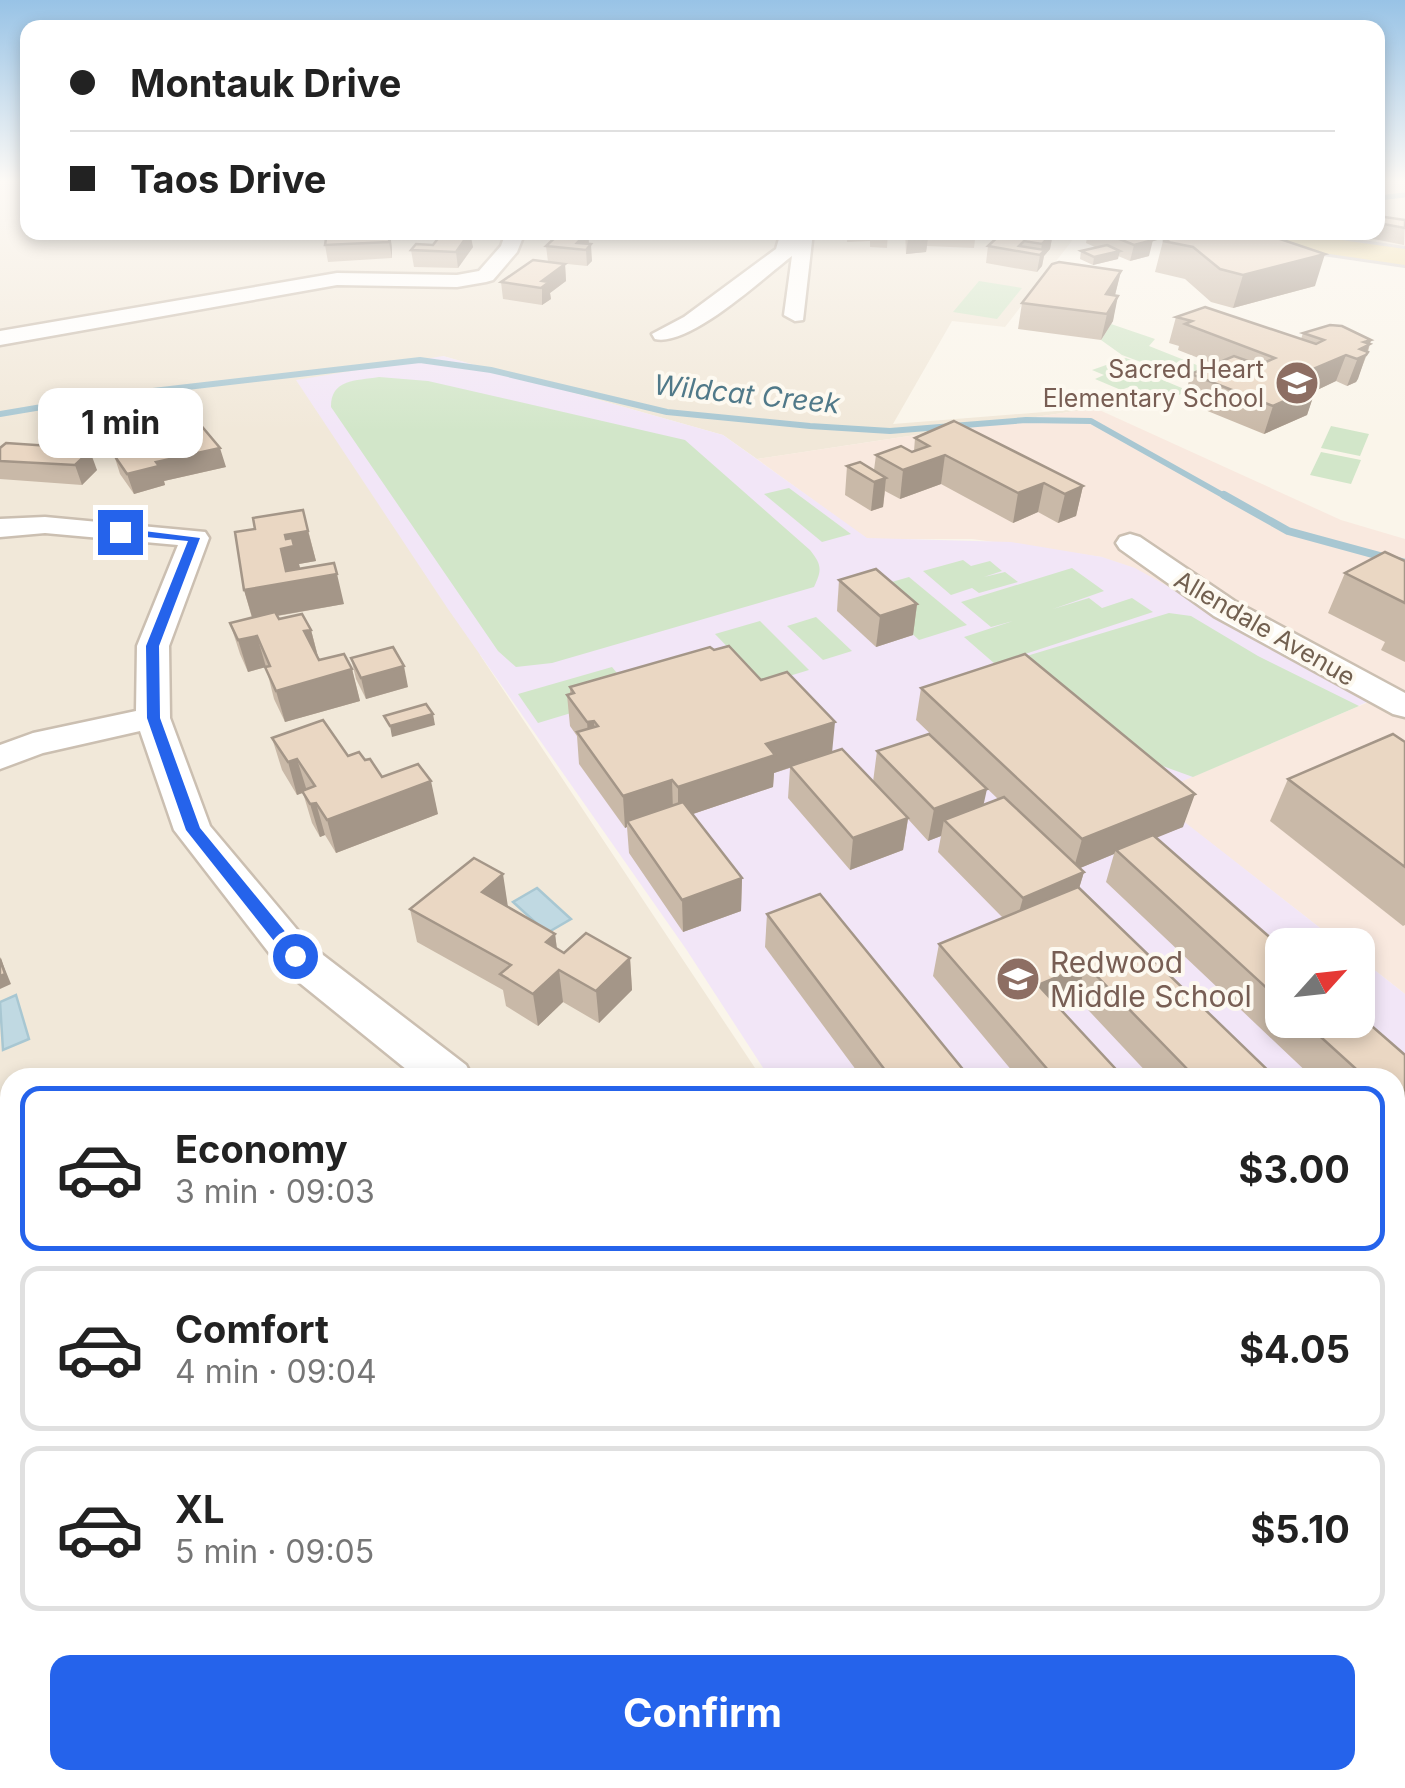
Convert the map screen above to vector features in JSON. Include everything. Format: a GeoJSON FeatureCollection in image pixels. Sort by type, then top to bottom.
{"type":"FeatureCollection","features":[{"type":"Feature","properties":{"kind":"street"},"geometry":{"type":"LineString","coordinates":[[0,338],[336,278],[457,282],[486,276],[496,264]]}},
{"type":"Feature","properties":{"kind":"street"},"geometry":{"type":"LineString","coordinates":[[663,334],[692,322],[768,264]]}},
{"type":"Feature","properties":{"kind":"street"},"geometry":{"type":"LineString","coordinates":[[795,316],[801,264]]}},
{"type":"Feature","properties":{"kind":"street"},"geometry":{"type":"LineString","coordinates":[[0,528],[44,525],[194,538],[153,646],[154,718],[193,830],[295,956],[436,1068]]}},
{"type":"Feature","properties":{"kind":"street","name":"Allendale Avenue"},"geometry":{"type":"LineString","coordinates":[[1130,543],[1225,609],[1405,707]]}},
{"type":"Feature","properties":{"kind":"street"},"geometry":{"type":"LineString","coordinates":[[0,758],[32,744],[154,718]]}},
{"type":"Feature","properties":{"kind":"shaded area"},"geometry":{"type":"Polygon","coordinates":[[[0,264],[1054,264],[1005,327],[952,321],[893,424],[1095,408],[757,459],[723,435],[443,356],[480,655],[755,1068],[0,1068],[0,264]]]}},
{"type":"Feature","properties":{"kind":"shaded area"},"geometry":{"type":"Polygon","coordinates":[[[443,356],[723,435],[867,538],[1011,542],[1102,557],[1135,568],[1372,700],[1150,795],[1320,928],[1265,928],[1265,1038],[1375,1038],[1375,970],[1405,994],[1405,1068],[763,1068],[686,949],[448,609],[296,380],[443,356]]]}},
{"type":"Feature","properties":{"kind":"shaded area"},"geometry":{"type":"Polygon","coordinates":[[[1095,408],[1341,520],[1405,539],[1405,994],[1375,970],[1375,928],[1320,928],[1149,795],[1371,701],[1102,557],[972,539],[867,539],[757,459],[1095,408]]]}},
{"type":"Feature","properties":{"kind":"green space"},"geometry":{"type":"Polygon","coordinates":[[[979,281],[1022,288],[997,319],[953,312],[979,281]]]}},
{"type":"Feature","properties":{"kind":"green space"},"geometry":{"type":"Polygon","coordinates":[[[1111,324],[1155,339],[1149,346],[1222,375],[1200,384],[1122,355],[1101,340],[1111,324]]]}},
{"type":"Feature","properties":{"kind":"green space"},"geometry":{"type":"Polygon","coordinates":[[[1126,358],[1153,369],[1146,373],[1189,391],[1165,400],[1132,386],[1121,390],[1095,379],[1104,375],[1092,370],[1126,358]]]}},
{"type":"Feature","properties":{"kind":"green space"},"geometry":{"type":"Polygon","coordinates":[[[379,377],[428,381],[685,440],[810,550],[820,568],[814,587],[552,663],[516,667],[498,651],[331,407],[340,386],[379,377]]]}},
{"type":"Feature","properties":{"kind":"green space"},"geometry":{"type":"Polygon","coordinates":[[[1331,426],[1369,434],[1360,456],[1321,448],[1331,426]]]}},
{"type":"Feature","properties":{"kind":"green space"},"geometry":{"type":"Polygon","coordinates":[[[1321,452],[1361,460],[1351,484],[1310,475],[1321,452]]]}},
{"type":"Feature","properties":{"kind":"green space"},"geometry":{"type":"Polygon","coordinates":[[[789,488],[851,534],[822,542],[764,494],[789,488]]]}},
{"type":"Feature","properties":{"kind":"green space"},"geometry":{"type":"Polygon","coordinates":[[[963,560],[971,566],[990,561],[1002,571],[984,577],[1005,572],[1018,582],[979,593],[972,588],[951,595],[923,571],[963,560]]]}},
{"type":"Feature","properties":{"kind":"green space"},"geometry":{"type":"Polygon","coordinates":[[[1072,568],[1104,591],[1053,609],[1089,598],[1102,608],[1132,598],[1153,612],[995,664],[964,637],[1013,621],[991,627],[961,602],[1072,568]]]}},
{"type":"Feature","properties":{"kind":"green space"},"geometry":{"type":"Polygon","coordinates":[[[909,577],[967,625],[919,640],[864,590],[909,577]]]}},
{"type":"Feature","properties":{"kind":"green space"},"geometry":{"type":"Polygon","coordinates":[[[1169,613],[1191,616],[1258,656],[1359,706],[1193,777],[1157,764],[1020,658],[1169,613]]]}},
{"type":"Feature","properties":{"kind":"green space"},"geometry":{"type":"Polygon","coordinates":[[[816,617],[852,651],[823,660],[787,626],[816,617]]]}},
{"type":"Feature","properties":{"kind":"green space"},"geometry":{"type":"Polygon","coordinates":[[[760,621],[809,670],[763,684],[715,634],[760,621]]]}},
{"type":"Feature","properties":{"kind":"green space"},"geometry":{"type":"Polygon","coordinates":[[[612,667],[634,694],[538,723],[518,694],[612,667]]]}},
{"type":"Feature","properties":{"kind":"water"},"geometry":{"type":"Polygon","coordinates":[[[537,888],[571,919],[547,933],[513,902],[537,888]]]}},
{"type":"Feature","properties":{"kind":"water"},"geometry":{"type":"Polygon","coordinates":[[[16,995],[29,1039],[3,1050],[0,1002],[16,995]]]}},
{"type":"Feature","properties":{"kind":"building"},"geometry":{"type":"Polygon","coordinates":[[[527,264],[564,264],[542,281],[549,282],[541,288],[501,282],[527,264]]]}},
{"type":"Feature","properties":{"kind":"building"},"geometry":{"type":"Polygon","coordinates":[[[1052,264],[1121,271],[1106,294],[1118,296],[1107,314],[1022,303],[1052,264]]]}},
{"type":"Feature","properties":{"kind":"building"},"geometry":{"type":"Polygon","coordinates":[[[1214,264],[1284,264],[1243,275],[1214,264]]]}},
{"type":"Feature","properties":{"kind":"building"},"geometry":{"type":"Polygon","coordinates":[[[1205,307],[1316,344],[1324,340],[1303,333],[1330,325],[1342,326],[1371,340],[1360,349],[1368,352],[1366,355],[1357,359],[1346,355],[1292,378],[1316,387],[1273,406],[1191,374],[1234,356],[1259,365],[1275,358],[1185,324],[1192,321],[1176,317],[1205,307]]]}},
{"type":"Feature","properties":{"kind":"building"},"geometry":{"type":"Polygon","coordinates":[[[954,421],[1083,486],[1065,494],[1044,483],[1018,493],[945,455],[903,470],[876,455],[901,446],[912,452],[929,446],[915,438],[954,421]]]}},
{"type":"Feature","properties":{"kind":"building"},"geometry":{"type":"Polygon","coordinates":[[[199,423],[220,448],[156,462],[159,466],[127,474],[114,455],[187,439],[179,428],[199,423]]]}},
{"type":"Feature","properties":{"kind":"building"},"geometry":{"type":"Polygon","coordinates":[[[6,443],[90,451],[75,465],[0,461],[0,448],[6,443]]]}},
{"type":"Feature","properties":{"kind":"building"},"geometry":{"type":"Polygon","coordinates":[[[860,462],[886,478],[874,482],[847,466],[860,462]]]}},
{"type":"Feature","properties":{"kind":"building"},"geometry":{"type":"Polygon","coordinates":[[[303,510],[308,531],[285,535],[286,539],[292,538],[294,546],[281,549],[286,571],[334,563],[337,574],[244,590],[235,532],[255,529],[253,518],[303,510]]]}},
{"type":"Feature","properties":{"kind":"building"},"geometry":{"type":"Polygon","coordinates":[[[1385,552],[1405,561],[1405,603],[1345,573],[1385,552]]]}},
{"type":"Feature","properties":{"kind":"building"},"geometry":{"type":"Polygon","coordinates":[[[876,569],[917,604],[880,616],[839,580],[876,569]]]}},
{"type":"Feature","properties":{"kind":"building"},"geometry":{"type":"Polygon","coordinates":[[[275,612],[279,619],[302,614],[311,630],[304,631],[319,660],[344,654],[352,669],[276,691],[257,636],[238,640],[230,623],[275,612]]]}},
{"type":"Feature","properties":{"kind":"building"},"geometry":{"type":"Polygon","coordinates":[[[729,646],[761,680],[787,672],[835,722],[766,744],[775,755],[678,787],[672,780],[623,796],[577,732],[598,726],[594,721],[587,722],[567,695],[574,693],[570,687],[710,647],[714,650],[729,646]]]}},
{"type":"Feature","properties":{"kind":"building"},"geometry":{"type":"Polygon","coordinates":[[[393,647],[404,666],[361,678],[351,658],[393,647]]]}},
{"type":"Feature","properties":{"kind":"building"},"geometry":{"type":"Polygon","coordinates":[[[1025,654],[1195,794],[1082,839],[921,688],[1025,654]]]}},
{"type":"Feature","properties":{"kind":"building"},"geometry":{"type":"Polygon","coordinates":[[[426,704],[433,714],[390,726],[384,716],[426,704]]]}},
{"type":"Feature","properties":{"kind":"building"},"geometry":{"type":"Polygon","coordinates":[[[323,720],[348,756],[359,752],[365,760],[370,759],[382,777],[418,764],[431,781],[327,820],[302,791],[315,786],[297,759],[288,762],[272,738],[323,720]]]}},
{"type":"Feature","properties":{"kind":"building"},"geometry":{"type":"Polygon","coordinates":[[[929,734],[987,789],[934,809],[877,751],[929,734]]]}},
{"type":"Feature","properties":{"kind":"building"},"geometry":{"type":"Polygon","coordinates":[[[1393,734],[1405,742],[1405,867],[1288,779],[1393,734]]]}},
{"type":"Feature","properties":{"kind":"building"},"geometry":{"type":"Polygon","coordinates":[[[842,749],[908,818],[853,838],[790,766],[842,749]]]}},
{"type":"Feature","properties":{"kind":"building"},"geometry":{"type":"Polygon","coordinates":[[[1004,797],[1084,872],[1023,898],[944,820],[1004,797]]]}},
{"type":"Feature","properties":{"kind":"building"},"geometry":{"type":"Polygon","coordinates":[[[683,802],[742,878],[682,900],[627,821],[683,802]]]}},
{"type":"Feature","properties":{"kind":"building"},"geometry":{"type":"Polygon","coordinates":[[[1153,835],[1265,933],[1265,986],[1116,850],[1153,835]]]}},
{"type":"Feature","properties":{"kind":"building"},"geometry":{"type":"Polygon","coordinates":[[[474,858],[503,874],[482,892],[555,934],[546,942],[564,953],[586,933],[630,958],[596,991],[559,970],[533,994],[500,974],[511,965],[410,909],[474,858]]]}},
{"type":"Feature","properties":{"kind":"building"},"geometry":{"type":"Polygon","coordinates":[[[1078,887],[1266,1068],[1186,1068],[1086,965],[1038,985],[1115,1068],[1046,1068],[939,944],[1078,887]]]}},
{"type":"Feature","properties":{"kind":"building"},"geometry":{"type":"Polygon","coordinates":[[[820,894],[962,1068],[883,1068],[767,914],[820,894]]]}},
{"type":"Feature","properties":{"kind":"building"},"geometry":{"type":"Polygon","coordinates":[[[1375,1029],[1405,1055],[1405,1068],[1355,1068],[1322,1038],[1375,1038],[1375,1029]]]}},
{"type":"Feature","properties":{"kind":"waterway","name":"Wildcat Creek"},"geometry":{"type":"LineString","coordinates":[[0,414],[101,397],[420,360],[491,370],[667,412],[810,426],[890,431],[1026,420],[1091,421],[1228,498]]}},
{"type":"Feature","properties":{"kind":"waterway","name":"Wildcat Creek"},"geometry":{"type":"LineString","coordinates":[[1224,495],[1288,531],[1405,563]]}},
{"type":"Feature","properties":{"kind":"place","name":"Sacred Heart Elementary School"},"geometry":{"type":"Point","coordinates":[1297,383]}},
{"type":"Feature","properties":{"kind":"place","name":"Redwood Middle School"},"geometry":{"type":"Point","coordinates":[1018,979]}},
{"type":"Feature","properties":{"kind":"route"},"geometry":{"type":"LineString","coordinates":[[120,532],[194,538],[153,646],[154,718],[193,830],[295,956]]}}]}
